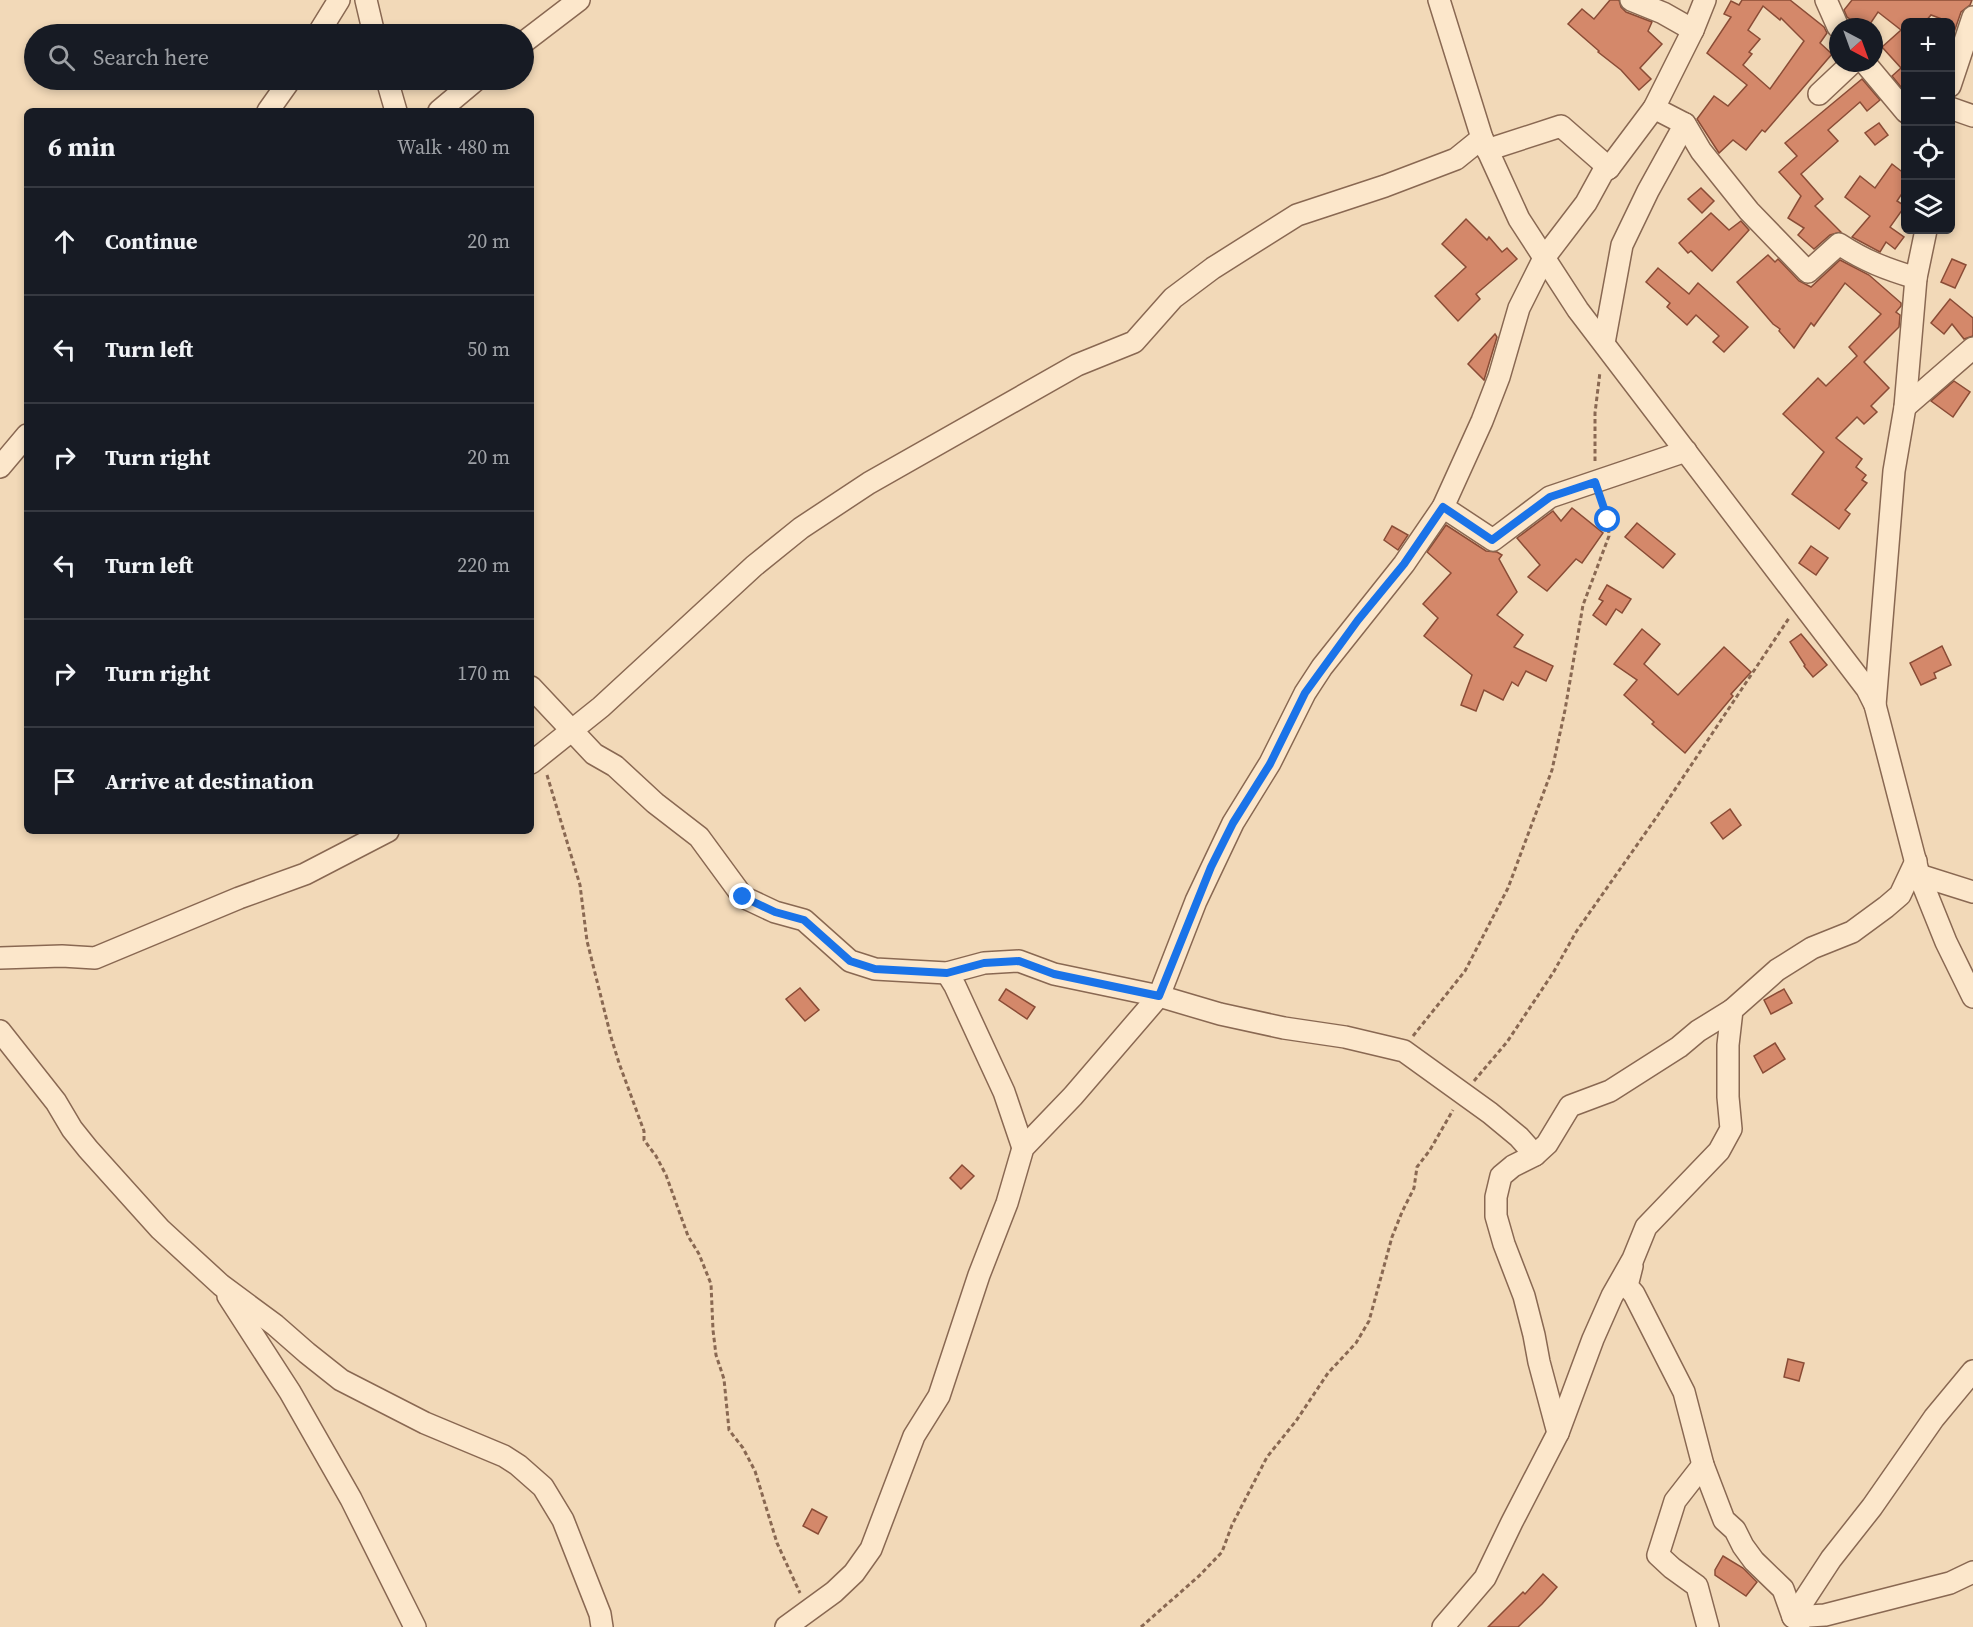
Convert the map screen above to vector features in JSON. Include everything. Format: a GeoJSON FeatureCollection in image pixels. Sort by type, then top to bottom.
{"type":"FeatureCollection","features":[{"type":"Feature","properties":{"kind":"street"},"geometry":{"type":"LineString","coordinates":[[324,24],[339,0]]}},
{"type":"Feature","properties":{"kind":"street"},"geometry":{"type":"LineString","coordinates":[[366,0],[372,24]]}},
{"type":"Feature","properties":{"kind":"street"},"geometry":{"type":"LineString","coordinates":[[534,34],[579,0]]}},
{"type":"Feature","properties":{"kind":"street"},"geometry":{"type":"LineString","coordinates":[[1439,0],[1485,144],[1518,219],[1578,310],[1867,689],[1875,705],[1918,868],[1946,942],[1973,997]]}},
{"type":"Feature","properties":{"kind":"street"},"geometry":{"type":"LineString","coordinates":[[1631,0],[1663,12],[1693,30]]}},
{"type":"Feature","properties":{"kind":"street"},"geometry":{"type":"LineString","coordinates":[[786,1627],[812,1619],[834,1592],[854,1573],[871,1549],[914,1436],[939,1396],[979,1275],[1007,1203],[1023,1148],[1073,1096],[1159,996],[1211,867],[1233,823],[1270,764],[1305,693],[1358,620],[1404,564],[1443,507],[1482,422],[1499,377],[1519,308],[1544,258],[1586,203],[1603,172],[1609,168],[1654,108],[1693,30],[1705,0]]}},
{"type":"Feature","properties":{"kind":"street"},"geometry":{"type":"LineString","coordinates":[[1826,0],[1834,18]]}},
{"type":"Feature","properties":{"kind":"street"},"geometry":{"type":"LineString","coordinates":[[1955,72],[1973,17]]}},
{"type":"Feature","properties":{"kind":"street"},"geometry":{"type":"LineString","coordinates":[[1819,94],[1842,72]]}},
{"type":"Feature","properties":{"kind":"street"},"geometry":{"type":"LineString","coordinates":[[1872,72],[1901,107]]}},
{"type":"Feature","properties":{"kind":"street"},"geometry":{"type":"LineString","coordinates":[[270,108],[284,90]]}},
{"type":"Feature","properties":{"kind":"street"},"geometry":{"type":"LineString","coordinates":[[390,90],[395,108]]}},
{"type":"Feature","properties":{"kind":"street"},"geometry":{"type":"LineString","coordinates":[[443,108],[464,90]]}},
{"type":"Feature","properties":{"kind":"street"},"geometry":{"type":"LineString","coordinates":[[1654,108],[1685,124],[1701,151],[1749,211],[1808,272],[1839,244],[1880,267],[1916,278]]}},
{"type":"Feature","properties":{"kind":"street"},"geometry":{"type":"LineString","coordinates":[[1955,110],[1973,116]]}},
{"type":"Feature","properties":{"kind":"street"},"geometry":{"type":"LineString","coordinates":[[1604,343],[1622,245],[1648,191],[1685,124]]}},
{"type":"Feature","properties":{"kind":"street"},"geometry":{"type":"LineString","coordinates":[[536,759],[602,707],[754,566],[801,528],[869,483],[1077,365],[1134,342],[1173,298],[1213,268],[1297,215],[1385,186],[1456,159],[1485,144],[1561,126],[1609,168]]}},
{"type":"Feature","properties":{"kind":"street"},"geometry":{"type":"LineString","coordinates":[[1875,705],[1894,471],[1905,407],[1916,278],[1925,234]]}},
{"type":"Feature","properties":{"kind":"street"},"geometry":{"type":"LineString","coordinates":[[1905,407],[1973,348]]}},
{"type":"Feature","properties":{"kind":"street"},"geometry":{"type":"LineString","coordinates":[[0,467],[24,439]]}},
{"type":"Feature","properties":{"kind":"street"},"geometry":{"type":"LineString","coordinates":[[1443,507],[1492,540],[1550,497],[1686,451]]}},
{"type":"Feature","properties":{"kind":"street"},"geometry":{"type":"LineString","coordinates":[[534,690],[594,753],[615,766],[655,803],[699,837],[743,897],[775,912],[804,920],[850,961],[875,969],[947,973],[984,963],[1019,961],[1054,974],[1159,996],[1220,1014],[1284,1028],[1345,1037],[1404,1051],[1490,1113],[1519,1137],[1535,1155]]}},
{"type":"Feature","properties":{"kind":"street"},"geometry":{"type":"LineString","coordinates":[[0,958],[62,956],[95,958],[239,898],[305,874],[382,834]]}},
{"type":"Feature","properties":{"kind":"street"},"geometry":{"type":"LineString","coordinates":[[1918,868],[1973,892]]}},
{"type":"Feature","properties":{"kind":"street"},"geometry":{"type":"LineString","coordinates":[[1558,1433],[1524,1296],[1496,1216],[1496,1197],[1501,1176],[1513,1166],[1535,1155],[1547,1144],[1557,1131],[1570,1106],[1611,1091],[1678,1047],[1698,1030],[1732,1010],[1777,970],[1812,948],[1852,932],[1900,895],[1918,868]]}},
{"type":"Feature","properties":{"kind":"street"},"geometry":{"type":"LineString","coordinates":[[947,973],[1004,1092],[1023,1148]]}},
{"type":"Feature","properties":{"kind":"street"},"geometry":{"type":"LineString","coordinates":[[1444,1627],[1485,1578],[1558,1433],[1593,1339],[1647,1227],[1719,1151],[1731,1128],[1728,1097],[1728,1046],[1732,1010]]}},
{"type":"Feature","properties":{"kind":"street"},"geometry":{"type":"LineString","coordinates":[[0,1031],[56,1102],[72,1129],[88,1149],[160,1229],[221,1286],[275,1325],[341,1380],[425,1423],[479,1444],[518,1465],[543,1488],[563,1520],[596,1603],[602,1627]]}},
{"type":"Feature","properties":{"kind":"street"},"geometry":{"type":"LineString","coordinates":[[1633,1259],[1626,1286],[1634,1294],[1684,1392],[1703,1465],[1724,1520],[1735,1530],[1754,1561],[1783,1589],[1801,1623]]}},
{"type":"Feature","properties":{"kind":"street"},"geometry":{"type":"LineString","coordinates":[[221,1286],[290,1392],[351,1499],[415,1627]]}},
{"type":"Feature","properties":{"kind":"street"},"geometry":{"type":"LineString","coordinates":[[1801,1623],[1831,1559],[1872,1507],[1934,1418],[1973,1371]]}},
{"type":"Feature","properties":{"kind":"street"},"geometry":{"type":"LineString","coordinates":[[1703,1465],[1675,1501],[1658,1555],[1697,1586],[1708,1627]]}},
{"type":"Feature","properties":{"kind":"street"},"geometry":{"type":"LineString","coordinates":[[1801,1623],[1950,1583],[1973,1572]]}},
{"type":"Feature","properties":{"kind":"path"},"geometry":{"type":"LineString","coordinates":[[1404,1051],[1409,1041],[1465,971],[1508,888],[1552,770],[1583,605],[1609,536],[1608,520],[1595,482],[1595,413],[1604,343]]}},
{"type":"Feature","properties":{"kind":"path"},"geometry":{"type":"LineString","coordinates":[[536,759],[580,885],[587,941],[619,1063],[644,1131],[644,1140],[666,1175],[688,1236],[699,1254],[711,1284],[716,1355],[724,1379],[729,1430],[743,1448],[755,1471],[777,1544],[812,1619]]}},
{"type":"Feature","properties":{"kind":"building"},"geometry":{"type":"Polygon","coordinates":[[[1610,0],[1619,0],[1626,12],[1652,22],[1648,31],[1662,44],[1640,68],[1651,79],[1639,90],[1621,70],[1568,24],[1582,9],[1594,19],[1610,0]]]}},
{"type":"Feature","properties":{"kind":"building"},"geometry":{"type":"Polygon","coordinates":[[[1742,0],[1790,0],[1824,27],[1827,33],[1820,43],[1829,51],[1829,57],[1765,132],[1762,130],[1746,150],[1733,140],[1719,153],[1697,119],[1714,96],[1728,106],[1747,85],[1707,53],[1731,17],[1724,14],[1731,1],[1739,5],[1742,0]],[[1763,6],[1748,30],[1760,39],[1749,52],[1752,54],[1743,65],[1770,89],[1804,41],[1781,18],[1780,20],[1763,6]]]}},
{"type":"Feature","properties":{"kind":"building"},"geometry":{"type":"Polygon","coordinates":[[[1852,0],[1972,0],[1970,5],[1961,12],[1955,29],[1955,18],[1939,18],[1931,15],[1928,18],[1901,18],[1901,30],[1878,12],[1874,18],[1848,18],[1844,10],[1852,0]]]}},
{"type":"Feature","properties":{"kind":"building"},"geometry":{"type":"Polygon","coordinates":[[[1901,30],[1901,68],[1883,48],[1901,30]]]}},
{"type":"Feature","properties":{"kind":"building"},"geometry":{"type":"Polygon","coordinates":[[[1901,68],[1901,87],[1892,76],[1901,68]]]}},
{"type":"Feature","properties":{"kind":"building"},"geometry":{"type":"Polygon","coordinates":[[[1862,79],[1880,100],[1867,111],[1860,102],[1828,130],[1838,141],[1801,174],[1823,199],[1815,206],[1841,232],[1830,235],[1814,249],[1798,235],[1804,228],[1788,218],[1801,196],[1779,172],[1797,156],[1785,143],[1862,79]]]}},
{"type":"Feature","properties":{"kind":"building"},"geometry":{"type":"Polygon","coordinates":[[[1879,123],[1888,135],[1875,145],[1865,133],[1879,123]]]}},
{"type":"Feature","properties":{"kind":"building"},"geometry":{"type":"Polygon","coordinates":[[[1892,164],[1901,171],[1901,195],[1897,201],[1901,204],[1901,212],[1890,227],[1904,237],[1895,249],[1886,242],[1880,252],[1852,237],[1870,216],[1845,197],[1860,176],[1875,188],[1892,164]]]}},
{"type":"Feature","properties":{"kind":"building"},"geometry":{"type":"Polygon","coordinates":[[[1701,188],[1714,201],[1702,213],[1688,199],[1701,188]]]}},
{"type":"Feature","properties":{"kind":"building"},"geometry":{"type":"Polygon","coordinates":[[[1711,213],[1729,230],[1741,221],[1749,230],[1712,271],[1691,251],[1688,253],[1679,243],[1711,213]]]}},
{"type":"Feature","properties":{"kind":"building"},"geometry":{"type":"Polygon","coordinates":[[[1466,219],[1487,240],[1489,237],[1502,252],[1507,248],[1517,259],[1476,294],[1480,299],[1458,321],[1435,296],[1466,267],[1442,244],[1466,219]]]}},
{"type":"Feature","properties":{"kind":"building"},"geometry":{"type":"Polygon","coordinates":[[[1768,255],[1775,262],[1778,259],[1799,281],[1811,287],[1840,260],[1869,275],[1901,303],[1896,312],[1900,315],[1899,327],[1864,362],[1889,388],[1871,406],[1877,412],[1864,424],[1857,417],[1836,438],[1862,459],[1856,467],[1866,475],[1862,480],[1867,483],[1845,510],[1850,514],[1839,529],[1792,494],[1824,452],[1783,414],[1818,378],[1826,386],[1857,356],[1849,347],[1881,314],[1845,283],[1814,326],[1811,323],[1794,348],[1779,331],[1780,329],[1737,282],[1768,255]]]}},
{"type":"Feature","properties":{"kind":"building"},"geometry":{"type":"Polygon","coordinates":[[[1952,259],[1966,265],[1955,288],[1941,282],[1952,259]]]}},
{"type":"Feature","properties":{"kind":"building"},"geometry":{"type":"Polygon","coordinates":[[[1658,268],[1689,294],[1698,283],[1748,327],[1724,352],[1713,342],[1719,336],[1696,315],[1687,325],[1667,307],[1670,303],[1646,282],[1658,268]]]}},
{"type":"Feature","properties":{"kind":"building"},"geometry":{"type":"Polygon","coordinates":[[[1950,299],[1973,318],[1973,336],[1964,339],[1952,324],[1944,334],[1931,323],[1950,299]]]}},
{"type":"Feature","properties":{"kind":"building"},"geometry":{"type":"Polygon","coordinates":[[[1495,334],[1497,337],[1484,380],[1468,364],[1495,334]]]}},
{"type":"Feature","properties":{"kind":"building"},"geometry":{"type":"Polygon","coordinates":[[[1954,381],[1970,392],[1953,417],[1931,401],[1954,381]]]}},
{"type":"Feature","properties":{"kind":"building"},"geometry":{"type":"Polygon","coordinates":[[[1572,508],[1603,533],[1582,563],[1576,559],[1547,591],[1528,577],[1540,565],[1517,538],[1553,511],[1561,521],[1572,508]]]}},
{"type":"Feature","properties":{"kind":"building"},"geometry":{"type":"Polygon","coordinates":[[[1637,523],[1675,554],[1663,568],[1625,537],[1637,523]]]}},
{"type":"Feature","properties":{"kind":"building"},"geometry":{"type":"Polygon","coordinates":[[[1446,525],[1486,551],[1502,555],[1499,559],[1517,592],[1497,615],[1523,635],[1514,647],[1553,666],[1546,681],[1526,671],[1518,686],[1512,682],[1503,700],[1484,690],[1476,711],[1461,705],[1472,675],[1424,636],[1438,618],[1423,604],[1451,573],[1427,552],[1446,525]]]}},
{"type":"Feature","properties":{"kind":"building"},"geometry":{"type":"Polygon","coordinates":[[[1392,526],[1408,535],[1398,550],[1384,540],[1392,526]]]}},
{"type":"Feature","properties":{"kind":"building"},"geometry":{"type":"Polygon","coordinates":[[[1811,546],[1828,558],[1816,575],[1799,563],[1811,546]]]}},
{"type":"Feature","properties":{"kind":"building"},"geometry":{"type":"Polygon","coordinates":[[[1607,585],[1631,599],[1622,613],[1616,609],[1606,625],[1593,615],[1603,601],[1599,599],[1607,585]]]}},
{"type":"Feature","properties":{"kind":"building"},"geometry":{"type":"Polygon","coordinates":[[[1642,629],[1660,644],[1644,664],[1678,695],[1724,647],[1751,672],[1685,753],[1624,695],[1637,680],[1614,664],[1642,629]]]}},
{"type":"Feature","properties":{"kind":"building"},"geometry":{"type":"Polygon","coordinates":[[[1801,634],[1827,665],[1813,677],[1790,642],[1801,634]]]}},
{"type":"Feature","properties":{"kind":"building"},"geometry":{"type":"Polygon","coordinates":[[[1942,646],[1951,665],[1934,673],[1936,678],[1921,685],[1910,663],[1942,646]]]}},
{"type":"Feature","properties":{"kind":"building"},"geometry":{"type":"Polygon","coordinates":[[[1730,809],[1741,825],[1723,839],[1711,823],[1730,809]]]}},
{"type":"Feature","properties":{"kind":"building"},"geometry":{"type":"Polygon","coordinates":[[[800,988],[819,1010],[805,1021],[786,999],[800,988]]]}},
{"type":"Feature","properties":{"kind":"building"},"geometry":{"type":"Polygon","coordinates":[[[1006,989],[1035,1007],[1027,1019],[999,1000],[1006,989]]]}},
{"type":"Feature","properties":{"kind":"building"},"geometry":{"type":"Polygon","coordinates":[[[1784,989],[1792,1003],[1771,1014],[1764,1000],[1784,989]]]}},
{"type":"Feature","properties":{"kind":"building"},"geometry":{"type":"Polygon","coordinates":[[[1775,1043],[1785,1059],[1763,1073],[1754,1056],[1775,1043]]]}},
{"type":"Feature","properties":{"kind":"building"},"geometry":{"type":"Polygon","coordinates":[[[962,1165],[974,1176],[961,1189],[950,1178],[962,1165]]]}},
{"type":"Feature","properties":{"kind":"building"},"geometry":{"type":"Polygon","coordinates":[[[1788,1359],[1804,1363],[1799,1381],[1784,1377],[1788,1359]]]}},
{"type":"Feature","properties":{"kind":"building"},"geometry":{"type":"Polygon","coordinates":[[[812,1509],[827,1517],[818,1534],[803,1526],[812,1509]]]}},
{"type":"Feature","properties":{"kind":"building"},"geometry":{"type":"Polygon","coordinates":[[[1723,1556],[1743,1568],[1757,1582],[1746,1596],[1715,1575],[1715,1570],[1723,1556]]]}},
{"type":"Feature","properties":{"kind":"building"},"geometry":{"type":"Polygon","coordinates":[[[1543,1574],[1557,1587],[1542,1604],[1518,1627],[1488,1627],[1523,1592],[1525,1594],[1543,1574]]]}},
{"type":"Feature","properties":{"kind":"route"},"geometry":{"type":"LineString","coordinates":[[743,897],[775,912],[804,920],[850,961],[875,969],[947,973],[984,963],[1019,961],[1054,974],[1159,996],[1211,867],[1233,823],[1270,764],[1305,693],[1358,620],[1404,564],[1443,507],[1492,540],[1550,497],[1595,482],[1608,520]]}}]}
